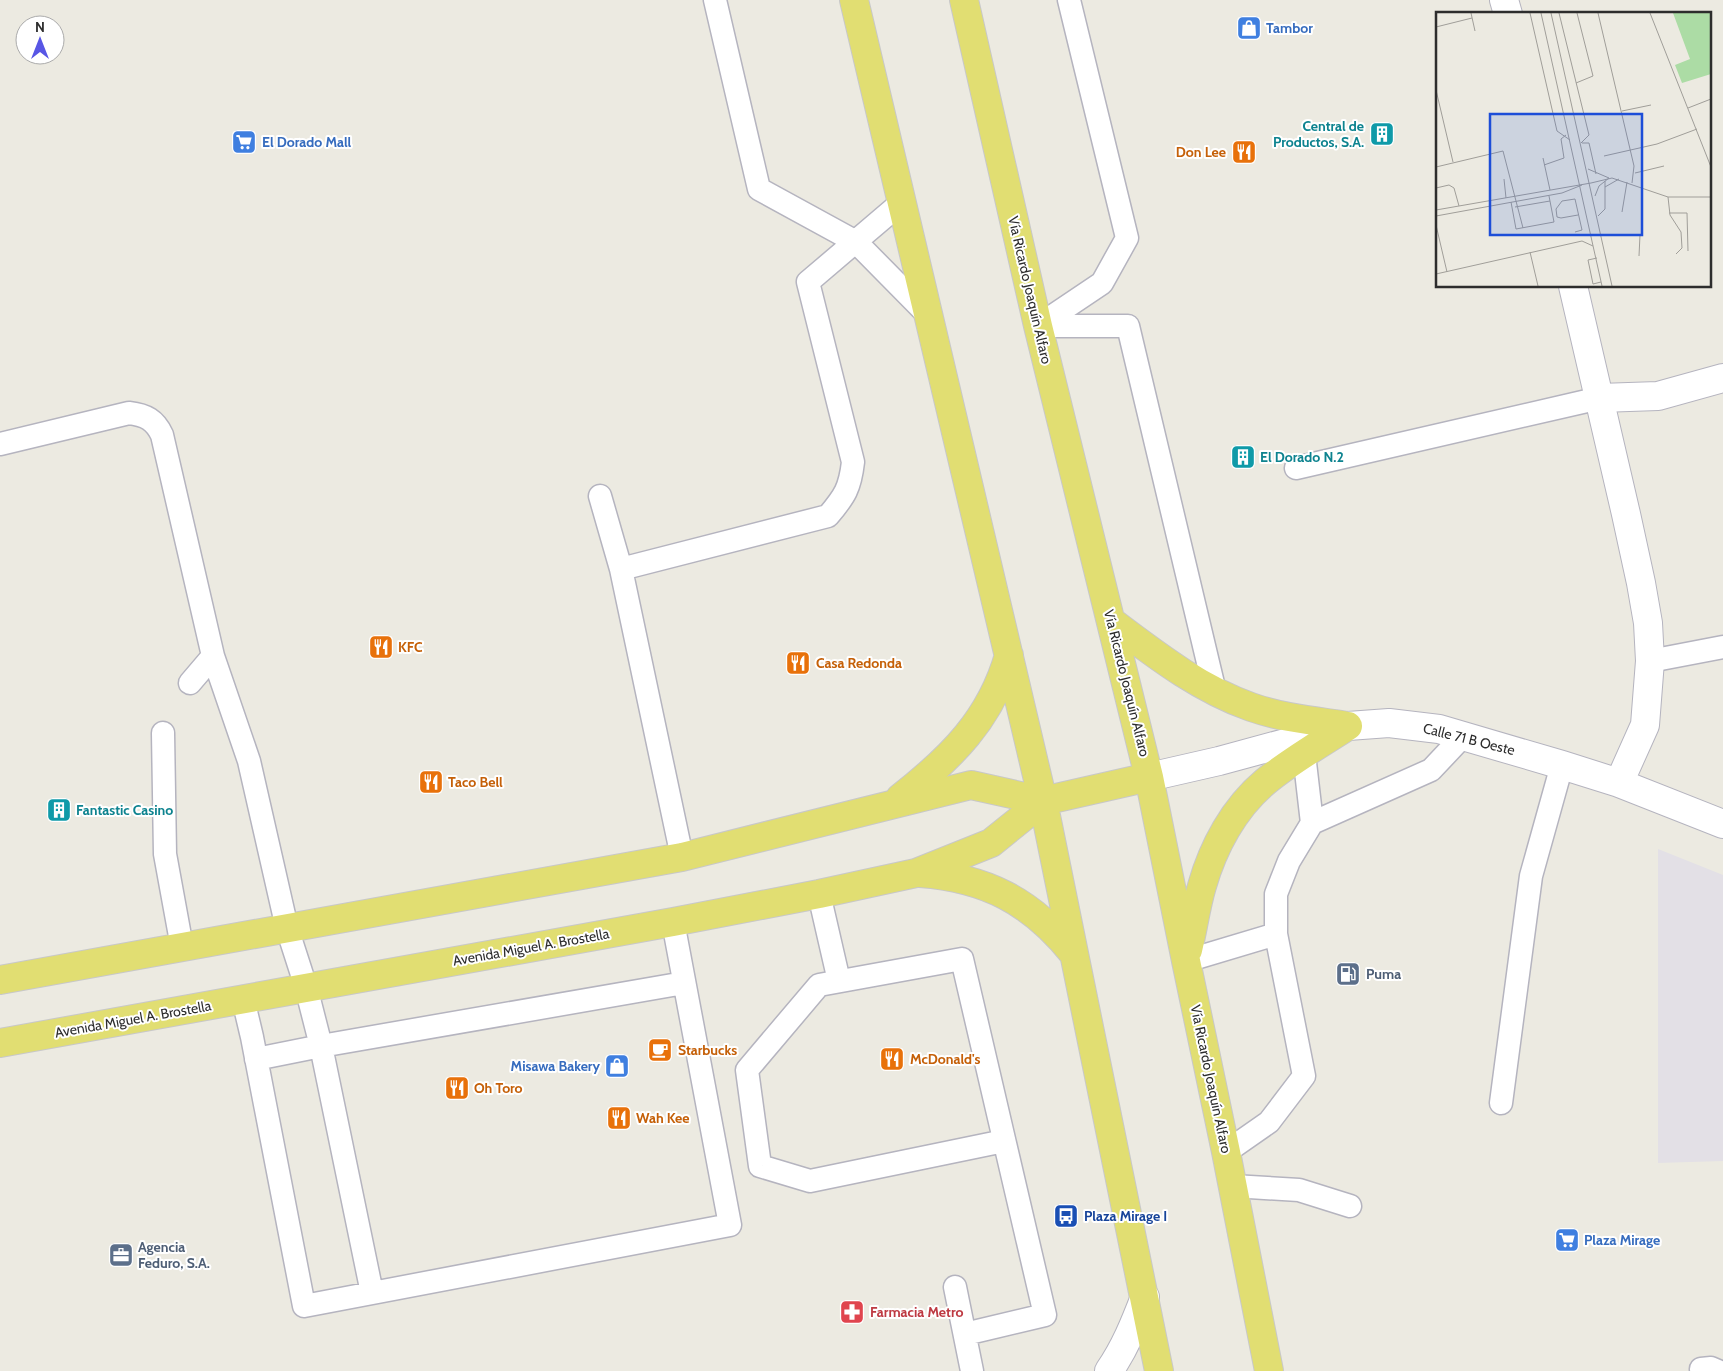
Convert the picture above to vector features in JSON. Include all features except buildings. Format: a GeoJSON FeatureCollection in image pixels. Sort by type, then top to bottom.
{"type":"FeatureCollection","features":[{"type":"Feature","properties":{"kind":"main road"},"geometry":{"type":"LineString","coordinates":[[854,0],[1043,801],[1159,1371]]}},
{"type":"Feature","properties":{"kind":"main road","name":"Vía Ricardo Joaquín Alfaro"},"geometry":{"type":"LineString","coordinates":[[964,0],[1038,326],[1150,777],[1269,1371]]}},
{"type":"Feature","properties":{"kind":"main road"},"geometry":{"type":"LineString","coordinates":[[1112,622],[1184,675],[1215,692],[1274,714],[1348,726]]}},
{"type":"Feature","properties":{"kind":"main road"},"geometry":{"type":"LineString","coordinates":[[890,805],[938,768],[966,737],[996,692],[1003,678],[1009,655]]}},
{"type":"Feature","properties":{"kind":"main road"},"geometry":{"type":"LineString","coordinates":[[1186,961],[1202,886],[1210,863],[1226,830],[1248,798],[1263,783],[1348,726]]}},
{"type":"Feature","properties":{"kind":"main road","name":"Avenida Miguel A. Brostella"},"geometry":{"type":"LineString","coordinates":[[0,980],[682,857],[971,785],[1043,801],[1150,777]]}},
{"type":"Feature","properties":{"kind":"main road","name":"Avenida Miguel A. Brostella"},"geometry":{"type":"LineString","coordinates":[[0,1042],[673,922],[820,894],[916,873],[991,843],[1043,801]]}},
{"type":"Feature","properties":{"kind":"main road"},"geometry":{"type":"LineString","coordinates":[[916,873],[943,875],[970,881],[1004,894],[1036,914],[1074,954]]}},
{"type":"Feature","properties":{"kind":"street"},"geometry":{"type":"LineString","coordinates":[[1573,288],[1600,398],[1648,622],[1650,660],[1646,725],[1619,783]]}},
{"type":"Feature","properties":{"kind":"street"},"geometry":{"type":"LineString","coordinates":[[1600,398],[1658,396],[1723,378]]}},
{"type":"Feature","properties":{"kind":"street","name":"Calle 71 B Oeste"},"geometry":{"type":"LineString","coordinates":[[1150,777],[1220,761],[1348,726],[1389,723],[1439,729],[1464,735],[1619,783],[1723,824]]}},
{"type":"Feature","properties":{"kind":"street"},"geometry":{"type":"LineString","coordinates":[[1109,1371],[1117,1360],[1133,1328],[1145,1297]]}},
{"type":"Feature","properties":{"kind":"lane"},"geometry":{"type":"LineString","coordinates":[[715,0],[759,189],[856,242],[929,316]]}},
{"type":"Feature","properties":{"kind":"lane"},"geometry":{"type":"LineString","coordinates":[[1038,326],[1102,283],[1127,238],[1069,0]]}},
{"type":"Feature","properties":{"kind":"lane"},"geometry":{"type":"LineString","coordinates":[[620,569],[828,516],[841,500],[850,482],[853,462],[808,282],[902,202]]}},
{"type":"Feature","properties":{"kind":"lane"},"geometry":{"type":"LineString","coordinates":[[1038,326],[1128,326],[1215,692]]}},
{"type":"Feature","properties":{"kind":"lane"},"geometry":{"type":"LineString","coordinates":[[1296,468],[1600,398]]}},
{"type":"Feature","properties":{"kind":"lane"},"geometry":{"type":"LineString","coordinates":[[0,444],[129,414],[140,414],[149,418],[157,424],[162,435],[213,656],[249,761],[287,928],[306,987],[321,1046],[372,1293]]}},
{"type":"Feature","properties":{"kind":"lane"},"geometry":{"type":"LineString","coordinates":[[600,496],[620,569],[682,857]]}},
{"type":"Feature","properties":{"kind":"lane"},"geometry":{"type":"LineString","coordinates":[[1650,660],[1723,647]]}},
{"type":"Feature","properties":{"kind":"lane"},"geometry":{"type":"LineString","coordinates":[[190,683],[213,656]]}},
{"type":"Feature","properties":{"kind":"lane"},"geometry":{"type":"LineString","coordinates":[[163,733],[165,854],[182,947]]}},
{"type":"Feature","properties":{"kind":"lane"},"geometry":{"type":"LineString","coordinates":[[1226,1152],[1269,1122],[1304,1076],[1276,934],[1276,894],[1289,861],[1312,823],[1431,770],[1464,735]]}},
{"type":"Feature","properties":{"kind":"lane"},"geometry":{"type":"LineString","coordinates":[[1304,754],[1312,823]]}},
{"type":"Feature","properties":{"kind":"lane"},"geometry":{"type":"LineString","coordinates":[[1501,1103],[1531,876],[1562,765]]}},
{"type":"Feature","properties":{"kind":"lane"},"geometry":{"type":"LineString","coordinates":[[820,894],[839,981]]}},
{"type":"Feature","properties":{"kind":"lane"},"geometry":{"type":"LineString","coordinates":[[243,999],[304,1306],[730,1225],[673,922]]}},
{"type":"Feature","properties":{"kind":"lane"},"geometry":{"type":"LineString","coordinates":[[1186,961],[1276,934]]}},
{"type":"Feature","properties":{"kind":"lane"},"geometry":{"type":"LineString","coordinates":[[965,1334],[1045,1315],[962,959],[819,985],[747,1070],[760,1166],[810,1181],[1004,1141]]}},
{"type":"Feature","properties":{"kind":"lane"},"geometry":{"type":"LineString","coordinates":[[256,1059],[321,1046],[684,984]]}},
{"type":"Feature","properties":{"kind":"lane"},"geometry":{"type":"LineString","coordinates":[[1233,1186],[1299,1190],[1350,1206]]}},
{"type":"Feature","properties":{"kind":"lane"},"geometry":{"type":"LineString","coordinates":[[955,1287],[972,1371]]}},
{"type":"Feature","properties":{"kind":"shaded area"},"geometry":{"type":"Polygon","coordinates":[[[1658,849],[1723,875],[1723,1161],[1658,1163],[1658,849]]]}},
{"type":"Feature","properties":{"kind":"place","name":"Tambor"},"geometry":{"type":"Point","coordinates":[1249,28]}},
{"type":"Feature","properties":{"kind":"place","name":"Central de Productos, S.A."},"geometry":{"type":"Point","coordinates":[1382,134]}},
{"type":"Feature","properties":{"kind":"place","name":"El Dorado Mall"},"geometry":{"type":"Point","coordinates":[244,142]}},
{"type":"Feature","properties":{"kind":"place","name":"Don Lee"},"geometry":{"type":"Point","coordinates":[1244,152]}},
{"type":"Feature","properties":{"kind":"place","name":"El Dorado N.2"},"geometry":{"type":"Point","coordinates":[1243,457]}},
{"type":"Feature","properties":{"kind":"place","name":"KFC"},"geometry":{"type":"Point","coordinates":[381,647]}},
{"type":"Feature","properties":{"kind":"place","name":"Casa Redonda"},"geometry":{"type":"Point","coordinates":[798,663]}},
{"type":"Feature","properties":{"kind":"place","name":"Taco Bell"},"geometry":{"type":"Point","coordinates":[431,782]}},
{"type":"Feature","properties":{"kind":"place","name":"Fantastic Casino"},"geometry":{"type":"Point","coordinates":[59,810]}},
{"type":"Feature","properties":{"kind":"place","name":"Puma"},"geometry":{"type":"Point","coordinates":[1348,974]}},
{"type":"Feature","properties":{"kind":"place","name":"Starbucks"},"geometry":{"type":"Point","coordinates":[660,1050]}},
{"type":"Feature","properties":{"kind":"place","name":"McDonald's"},"geometry":{"type":"Point","coordinates":[892,1059]}},
{"type":"Feature","properties":{"kind":"place","name":"Misawa Bakery"},"geometry":{"type":"Point","coordinates":[617,1066]}},
{"type":"Feature","properties":{"kind":"place","name":"Oh Toro"},"geometry":{"type":"Point","coordinates":[457,1088]}},
{"type":"Feature","properties":{"kind":"place","name":"Wah Kee"},"geometry":{"type":"Point","coordinates":[619,1118]}},
{"type":"Feature","properties":{"kind":"place","name":"Plaza Mirage I"},"geometry":{"type":"Point","coordinates":[1066,1216]}},
{"type":"Feature","properties":{"kind":"place","name":"Plaza Mirage"},"geometry":{"type":"Point","coordinates":[1567,1240]}},
{"type":"Feature","properties":{"kind":"place","name":"Agencia Feduro, S.A."},"geometry":{"type":"Point","coordinates":[121,1255]}},
{"type":"Feature","properties":{"kind":"place","name":"Farmacia Metro"},"geometry":{"type":"Point","coordinates":[852,1312]}}]}
